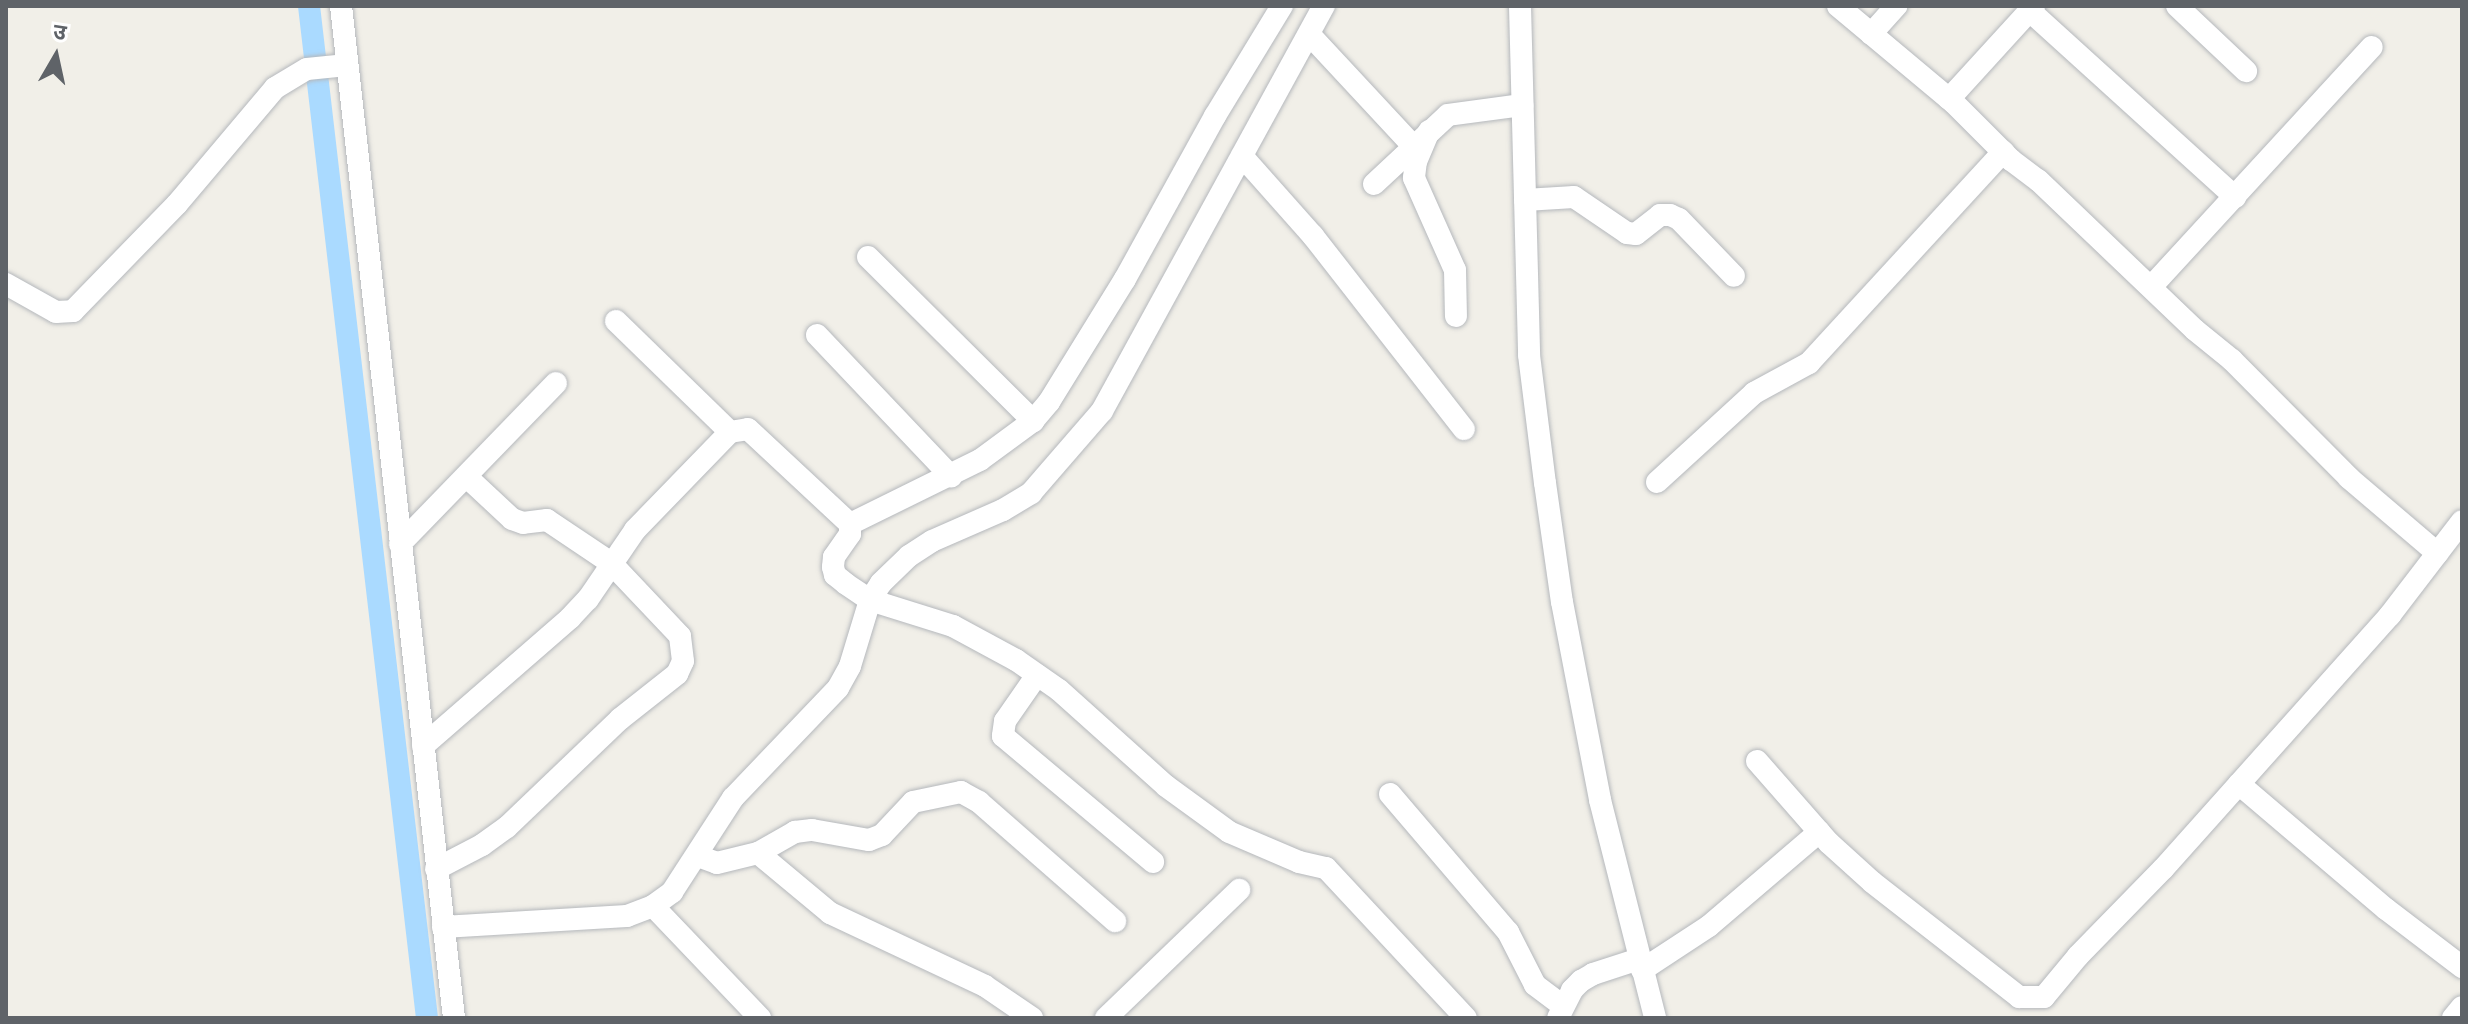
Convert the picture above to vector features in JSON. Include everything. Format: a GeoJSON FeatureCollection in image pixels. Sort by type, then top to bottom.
{"type":"FeatureCollection","features":[{"type":"Feature","properties":{"kind":"street"},"geometry":{"type":"LineString","coordinates":[[341,6],[342,65],[454,1018]]}},
{"type":"Feature","properties":{"kind":"street"},"geometry":{"type":"LineString","coordinates":[[850,524],[980,460],[1033,421],[1049,402],[1125,279],[1215,116],[1282,6]]}},
{"type":"Feature","properties":{"kind":"street"},"geometry":{"type":"LineString","coordinates":[[859,593],[881,583],[909,556],[932,541],[1003,510],[1031,493],[1102,411],[1324,6]]}},
{"type":"Feature","properties":{"kind":"street"},"geometry":{"type":"LineString","coordinates":[[1520,6],[1529,355],[1562,602],[1600,800],[1655,1018]]}},
{"type":"Feature","properties":{"kind":"street"},"geometry":{"type":"LineString","coordinates":[[1838,6],[1949,99],[2003,152],[2038,180],[2195,330],[2240,368],[2349,478],[2437,553]]}},
{"type":"Feature","properties":{"kind":"street"},"geometry":{"type":"LineString","coordinates":[[1871,34],[1896,6]]}},
{"type":"Feature","properties":{"kind":"street"},"geometry":{"type":"LineString","coordinates":[[2177,6],[2246,71]]}},
{"type":"Feature","properties":{"kind":"street"},"geometry":{"type":"LineString","coordinates":[[1949,99],[2032,8],[2235,197]]}},
{"type":"Feature","properties":{"kind":"street"},"geometry":{"type":"LineString","coordinates":[[1309,34],[1421,139]]}},
{"type":"Feature","properties":{"kind":"street"},"geometry":{"type":"LineString","coordinates":[[2151,287],[2372,47]]}},
{"type":"Feature","properties":{"kind":"street"},"geometry":{"type":"LineString","coordinates":[[6,284],[56,312],[73,311],[177,204],[275,88],[307,69],[342,65]]}},
{"type":"Feature","properties":{"kind":"street"},"geometry":{"type":"LineString","coordinates":[[1374,184],[1421,139],[1457,112],[1522,105]]}},
{"type":"Feature","properties":{"kind":"street"},"geometry":{"type":"LineString","coordinates":[[1421,139],[1414,178],[1455,270],[1456,316]]}},
{"type":"Feature","properties":{"kind":"street"},"geometry":{"type":"LineString","coordinates":[[1657,482],[1754,393],[1809,363],[2003,152]]}},
{"type":"Feature","properties":{"kind":"street"},"geometry":{"type":"LineString","coordinates":[[1242,156],[1313,236],[1464,429]]}},
{"type":"Feature","properties":{"kind":"street"},"geometry":{"type":"LineString","coordinates":[[1525,200],[1574,197],[1627,233],[1636,234],[1660,215],[1670,215],[1679,219],[1734,276]]}},
{"type":"Feature","properties":{"kind":"street"},"geometry":{"type":"LineString","coordinates":[[868,257],[1033,421]]}},
{"type":"Feature","properties":{"kind":"street"},"geometry":{"type":"LineString","coordinates":[[616,321],[730,432]]}},
{"type":"Feature","properties":{"kind":"street"},"geometry":{"type":"LineString","coordinates":[[817,335],[951,476]]}},
{"type":"Feature","properties":{"kind":"street"},"geometry":{"type":"LineString","coordinates":[[400,544],[556,383]]}},
{"type":"Feature","properties":{"kind":"street"},"geometry":{"type":"LineString","coordinates":[[423,746],[570,618],[588,599],[635,530],[730,432],[748,429],[850,524],[850,534],[834,557],[835,575],[859,593],[953,626],[1037,675],[1166,786],[1229,832],[1299,862],[1326,868],[1466,1018]]}},
{"type":"Feature","properties":{"kind":"street"},"geometry":{"type":"LineString","coordinates":[[436,869],[482,845],[507,827],[620,719],[677,674],[683,661],[680,636],[611,563],[547,520],[523,523],[512,519],[467,477]]}},
{"type":"Feature","properties":{"kind":"street"},"geometry":{"type":"LineString","coordinates":[[1757,761],[1819,832],[1872,882],[2019,997],[2034,1000],[2044,997],[2390,615],[2462,521]]}},
{"type":"Feature","properties":{"kind":"street"},"geometry":{"type":"LineString","coordinates":[[443,927],[627,916],[653,906],[672,892],[733,798],[838,688],[850,666],[859,593]]}},
{"type":"Feature","properties":{"kind":"street"},"geometry":{"type":"LineString","coordinates":[[1037,675],[1005,721],[1003,736],[1153,862]]}},
{"type":"Feature","properties":{"kind":"street"},"geometry":{"type":"LineString","coordinates":[[2239,784],[2386,909],[2462,967]]}},
{"type":"Feature","properties":{"kind":"street"},"geometry":{"type":"LineString","coordinates":[[698,856],[717,863],[758,853],[795,832],[812,830],[869,840],[882,835],[913,802],[961,792],[979,802],[1115,921]]}},
{"type":"Feature","properties":{"kind":"street"},"geometry":{"type":"LineString","coordinates":[[1390,794],[1494,914],[1516,944],[1535,985],[1560,1012],[1572,990],[1593,974],[1640,964],[1709,926],[1819,832]]}},
{"type":"Feature","properties":{"kind":"street"},"geometry":{"type":"LineString","coordinates":[[758,853],[830,913],[985,986],[1032,1018]]}},
{"type":"Feature","properties":{"kind":"street"},"geometry":{"type":"LineString","coordinates":[[1106,1018],[1239,890]]}},
{"type":"Feature","properties":{"kind":"street"},"geometry":{"type":"LineString","coordinates":[[653,906],[760,1018]]}},
{"type":"Feature","properties":{"kind":"street"},"geometry":{"type":"LineString","coordinates":[[2020,1018],[2034,1000]]}},
{"type":"Feature","properties":{"kind":"street"},"geometry":{"type":"LineString","coordinates":[[2453,1018],[2462,1007]]}},
{"type":"Feature","properties":{"kind":"waterway"},"geometry":{"type":"LineString","coordinates":[[309,6],[427,1018]]}}]}
